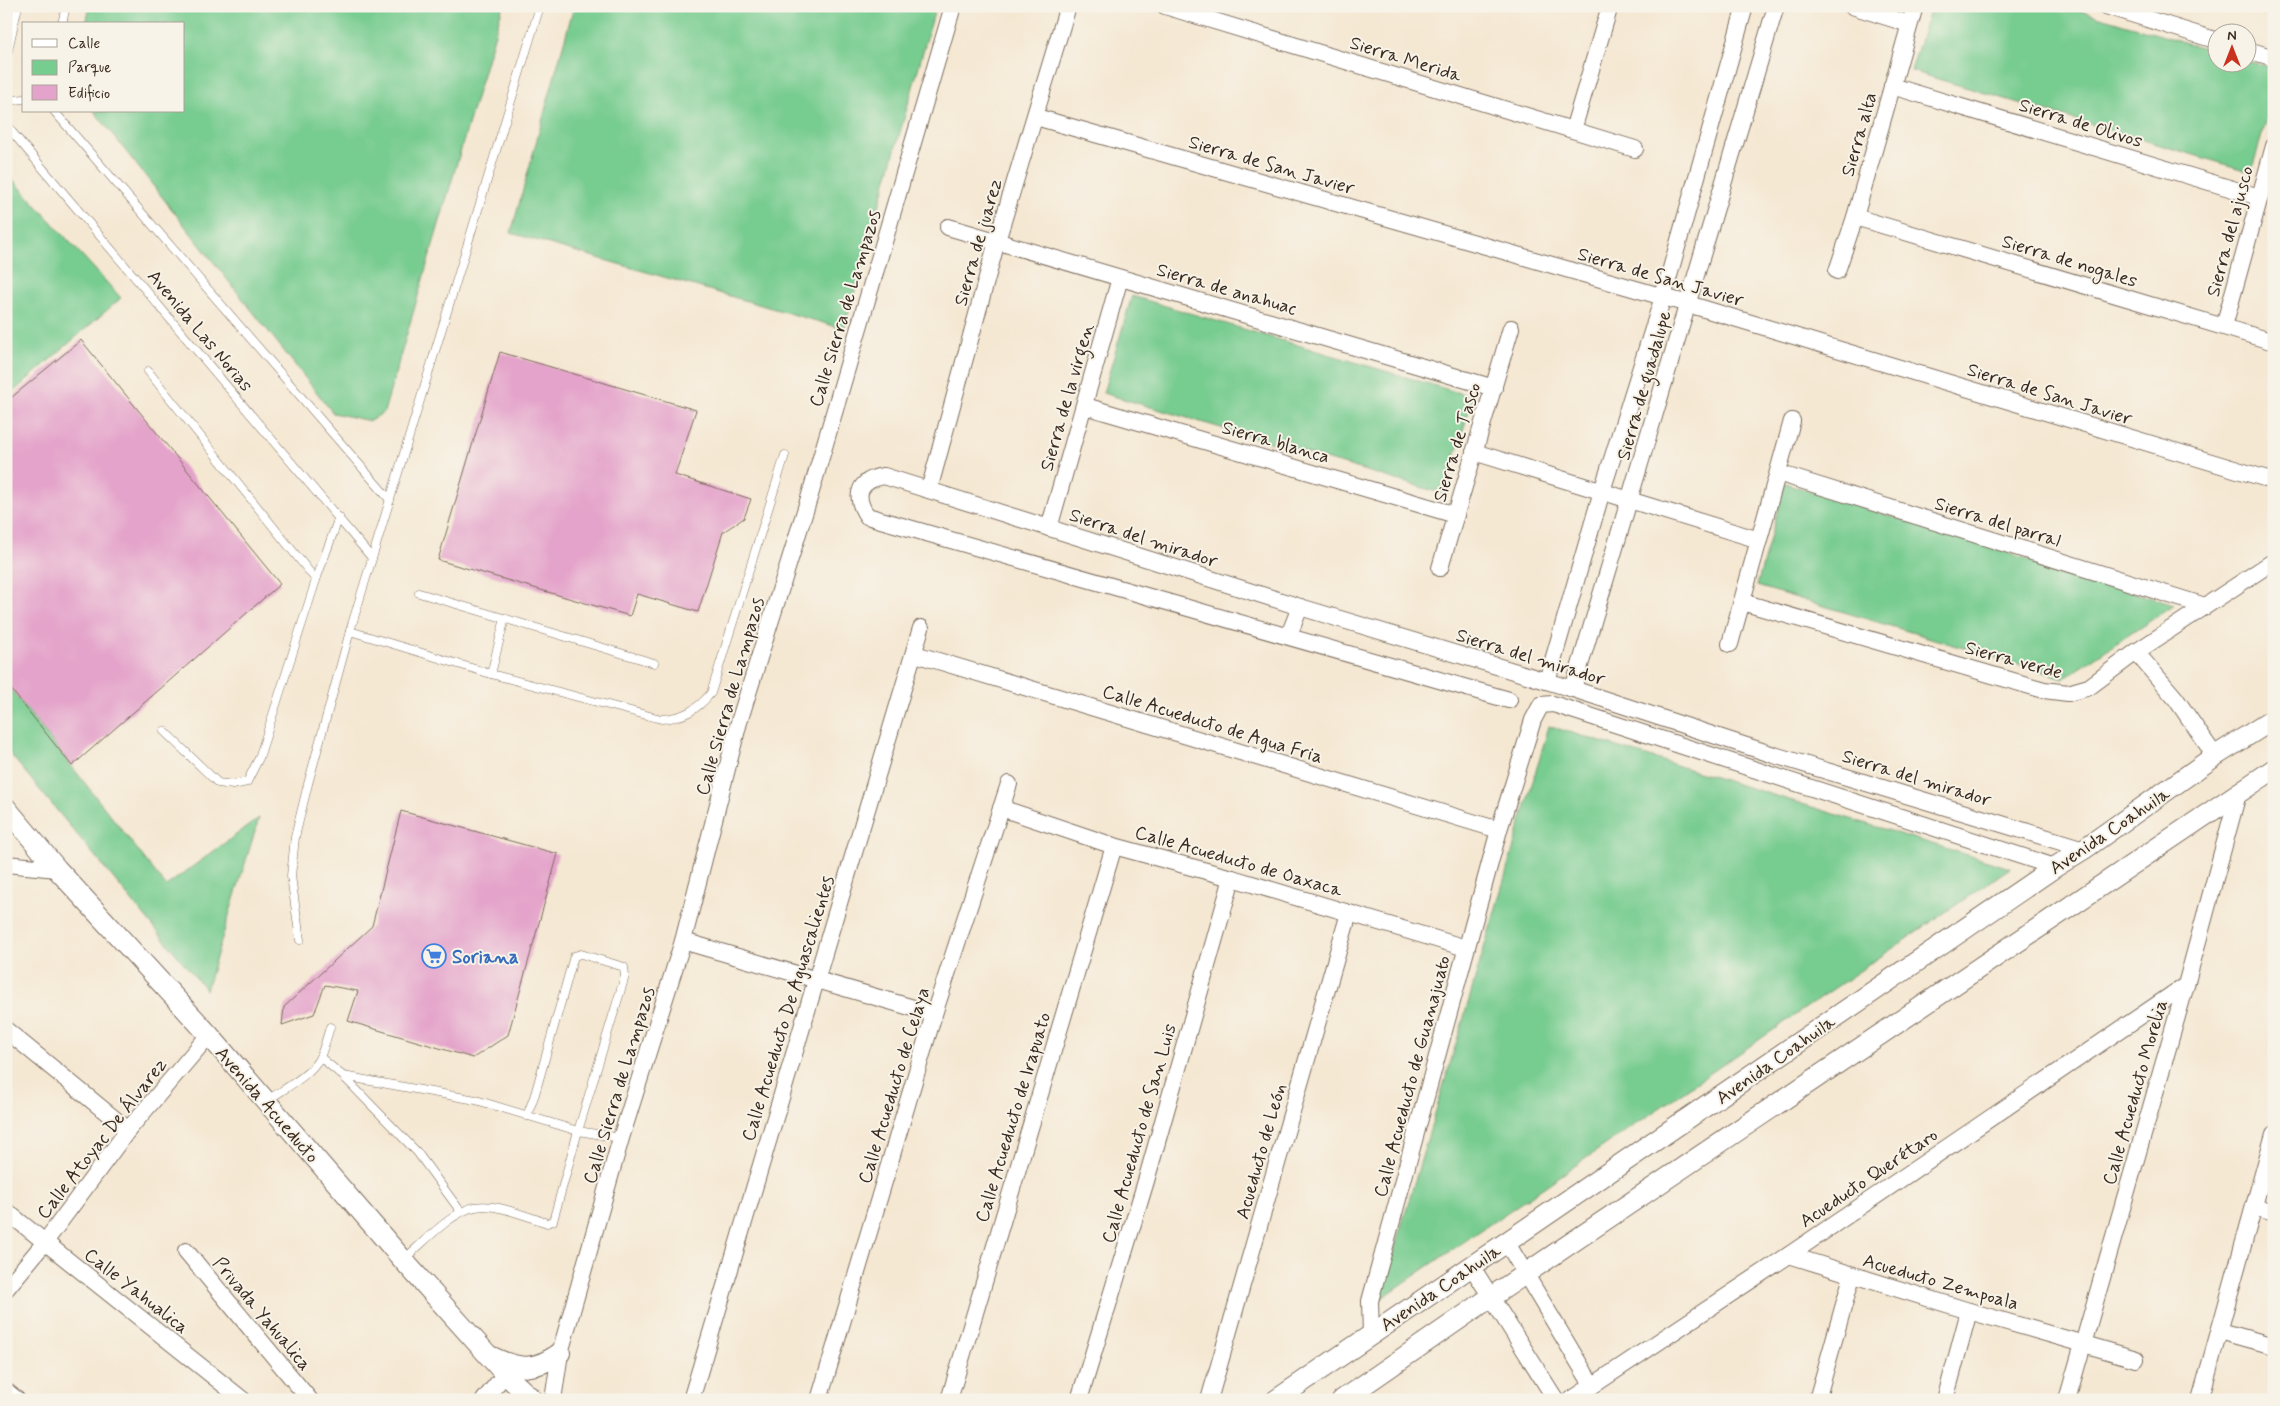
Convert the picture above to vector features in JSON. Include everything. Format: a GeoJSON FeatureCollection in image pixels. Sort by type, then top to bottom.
{"type":"FeatureCollection","features":[{"type":"Feature","properties":{"kind":"street","name":"Calle Sierra de Lampazos"},"geometry":{"type":"LineString","coordinates":[[553,1400],[560,1353],[621,1138],[683,941],[739,722],[810,494],[954,6]]}},
{"type":"Feature","properties":{"kind":"street","name":"Sierra de juarez"},"geometry":{"type":"LineString","coordinates":[[929,490],[997,241],[1068,6]]}},
{"type":"Feature","properties":{"kind":"street","name":"Sierra Merida"},"geometry":{"type":"LineString","coordinates":[[1165,6],[1207,12],[1635,149]]}},
{"type":"Feature","properties":{"kind":"street"},"geometry":{"type":"LineString","coordinates":[[1573,130],[1610,6]]}},
{"type":"Feature","properties":{"kind":"street","name":"Sierra de guadalupe"},"geometry":{"type":"LineString","coordinates":[[1547,681],[1602,491],[1663,297],[1746,6]]}},
{"type":"Feature","properties":{"kind":"street","name":"Sierra de guadalupe"},"geometry":{"type":"LineString","coordinates":[[1573,689],[1776,6]]}},
{"type":"Feature","properties":{"kind":"street"},"geometry":{"type":"LineString","coordinates":[[1852,6],[1909,24]]}},
{"type":"Feature","properties":{"kind":"street","name":"Sierra alta"},"geometry":{"type":"LineString","coordinates":[[1837,271],[1855,217],[1915,6]]}},
{"type":"Feature","properties":{"kind":"street"},"geometry":{"type":"LineString","coordinates":[[2106,6],[2208,38]]}},
{"type":"Feature","properties":{"kind":"street"},"geometry":{"type":"LineString","coordinates":[[2258,53],[2274,58]]}},
{"type":"Feature","properties":{"kind":"street","name":"Sierra de Olivos"},"geometry":{"type":"LineString","coordinates":[[1892,86],[2259,196]]}},
{"type":"Feature","properties":{"kind":"street","name":"Sierra de San Javier"},"geometry":{"type":"LineString","coordinates":[[1036,117],[1688,304],[2274,481]]}},
{"type":"Feature","properties":{"kind":"street","name":"Sierra del ajusco"},"geometry":{"type":"LineString","coordinates":[[2224,326],[2274,146]]}},
{"type":"Feature","properties":{"kind":"street","name":"Sierra de nogales"},"geometry":{"type":"LineString","coordinates":[[1855,217],[2274,342]]}},
{"type":"Feature","properties":{"kind":"street","name":"Sierra de anahuac"},"geometry":{"type":"LineString","coordinates":[[948,227],[1494,388]]}},
{"type":"Feature","properties":{"kind":"street","name":"Sierra de la virgen"},"geometry":{"type":"LineString","coordinates":[[1049,528],[1120,278]]}},
{"type":"Feature","properties":{"kind":"street","name":"Sierra de Tasco"},"geometry":{"type":"LineString","coordinates":[[1440,568],[1512,328]]}},
{"type":"Feature","properties":{"kind":"street","name":"Sierra blanca"},"geometry":{"type":"LineString","coordinates":[[1085,406],[1456,515]]}},
{"type":"Feature","properties":{"kind":"street"},"geometry":{"type":"LineString","coordinates":[[1730,644],[1792,421]]}},
{"type":"Feature","properties":{"kind":"street"},"geometry":{"type":"LineString","coordinates":[[1474,452],[1759,540]]}},
{"type":"Feature","properties":{"kind":"street","name":"Sierra del parral"},"geometry":{"type":"LineString","coordinates":[[1778,473],[2205,606]]}},
{"type":"Feature","properties":{"kind":"street","name":"Sierra del mirador"},"geometry":{"type":"LineString","coordinates":[[1508,700],[1289,635],[867,516],[860,506],[859,496],[863,484],[872,478],[884,476],[1300,607],[1573,689],[1774,755],[2084,849]]}},
{"type":"Feature","properties":{"kind":"street","name":"Sierra verde"},"geometry":{"type":"LineString","coordinates":[[1742,602],[2057,693],[2068,693],[2089,686],[2136,652],[2274,561]]}},
{"type":"Feature","properties":{"kind":"street"},"geometry":{"type":"LineString","coordinates":[[1289,635],[1300,607]]}},
{"type":"Feature","properties":{"kind":"street","name":"Calle Acueducto De Aguascalientes"},"geometry":{"type":"LineString","coordinates":[[691,1400],[922,628]]}},
{"type":"Feature","properties":{"kind":"street"},"geometry":{"type":"LineString","coordinates":[[2136,652],[2176,699],[2215,756]]}},
{"type":"Feature","properties":{"kind":"street","name":"Calle Acueducto de Agua Fria"},"geometry":{"type":"LineString","coordinates":[[915,654],[1499,830]]}},
{"type":"Feature","properties":{"kind":"street","name":"Sierra del mirador"},"geometry":{"type":"LineString","coordinates":[[1541,705],[1553,704],[2055,866]]}},
{"type":"Feature","properties":{"kind":"street","name":"Calle Acueducto de Guanajuato"},"geometry":{"type":"LineString","coordinates":[[1371,1334],[1369,1320],[1370,1301],[1499,830],[1533,720],[1541,705]]}},
{"type":"Feature","properties":{"kind":"street","name":"Avenida Coahuila"},"geometry":{"type":"LineString","coordinates":[[1276,1400],[2055,866],[2084,849],[2215,756],[2274,719]]}},
{"type":"Feature","properties":{"kind":"street","name":"Avenida Coahuila"},"geometry":{"type":"LineString","coordinates":[[1342,1400],[1491,1297],[2274,769]]}},
{"type":"Feature","properties":{"kind":"street","name":"Calle Acueducto de Celaya"},"geometry":{"type":"LineString","coordinates":[[819,1400],[934,1014],[1009,784]]}},
{"type":"Feature","properties":{"kind":"street","name":"Calle Acueducto Morelia"},"geometry":{"type":"LineString","coordinates":[[2067,1400],[2186,985],[2238,794]]}},
{"type":"Feature","properties":{"kind":"street","name":"Avenida Acueducto"},"geometry":{"type":"LineString","coordinates":[[6,808],[57,870],[208,1035],[404,1260],[506,1374],[533,1400]]}},
{"type":"Feature","properties":{"kind":"street","name":"Calle Acueducto de Oaxaca"},"geometry":{"type":"LineString","coordinates":[[1001,808],[1114,846],[1232,878],[1466,948]]}},
{"type":"Feature","properties":{"kind":"street","name":"Calle Acueducto de Irapuato"},"geometry":{"type":"LineString","coordinates":[[949,1400],[1114,846]]}},
{"type":"Feature","properties":{"kind":"street"},"geometry":{"type":"LineString","coordinates":[[6,864],[57,870]]}},
{"type":"Feature","properties":{"kind":"street","name":"Calle Acueducto de San Luis"},"geometry":{"type":"LineString","coordinates":[[1079,1400],[1146,1182],[1232,878]]}},
{"type":"Feature","properties":{"kind":"street","name":"Acueducto de León"},"geometry":{"type":"LineString","coordinates":[[1210,1400],[1350,913]]}},
{"type":"Feature","properties":{"kind":"street"},"geometry":{"type":"LineString","coordinates":[[683,941],[934,1014]]}},
{"type":"Feature","properties":{"kind":"street","name":"Acueducto Querétaro"},"geometry":{"type":"LineString","coordinates":[[1571,1400],[1789,1255],[2186,985]]}},
{"type":"Feature","properties":{"kind":"street"},"geometry":{"type":"LineString","coordinates":[[6,1030],[128,1130]]}},
{"type":"Feature","properties":{"kind":"street","name":"Calle Atoyac De Álvarez"},"geometry":{"type":"LineString","coordinates":[[6,1289],[44,1242],[128,1130],[208,1035]]}},
{"type":"Feature","properties":{"kind":"street"},"geometry":{"type":"LineString","coordinates":[[2200,1400],[2274,1134]]}},
{"type":"Feature","properties":{"kind":"street"},"geometry":{"type":"LineString","coordinates":[[2254,1207],[2274,1213]]}},
{"type":"Feature","properties":{"kind":"street","name":"Calle Yahualica"},"geometry":{"type":"LineString","coordinates":[[6,1212],[243,1400]]}},
{"type":"Feature","properties":{"kind":"street"},"geometry":{"type":"LineString","coordinates":[[1507,1243],[1592,1385]]}},
{"type":"Feature","properties":{"kind":"street","name":"Privada Yahualica"},"geometry":{"type":"LineString","coordinates":[[186,1251],[310,1400]]}},
{"type":"Feature","properties":{"kind":"street","name":"Acueducto Zempoala"},"geometry":{"type":"LineString","coordinates":[[1789,1255],[1852,1276],[2136,1359]]}},
{"type":"Feature","properties":{"kind":"street"},"geometry":{"type":"LineString","coordinates":[[1472,1267],[1556,1400]]}},
{"type":"Feature","properties":{"kind":"street"},"geometry":{"type":"LineString","coordinates":[[1817,1400],[1852,1276]]}},
{"type":"Feature","properties":{"kind":"street"},"geometry":{"type":"LineString","coordinates":[[1945,1400],[1970,1311]]}},
{"type":"Feature","properties":{"kind":"street"},"geometry":{"type":"LineString","coordinates":[[2220,1331],[2274,1346]]}},
{"type":"Feature","properties":{"kind":"street"},"geometry":{"type":"LineString","coordinates":[[492,1357],[506,1364],[524,1367],[535,1366],[549,1361],[560,1353]]}},
{"type":"Feature","properties":{"kind":"street"},"geometry":{"type":"LineString","coordinates":[[484,1400],[506,1374]]}},
{"type":"Feature","properties":{"kind":"street"},"geometry":{"type":"LineString","coordinates":[[6,1391],[18,1400]]}},
{"type":"Feature","properties":{"kind":"lane"},"geometry":{"type":"LineString","coordinates":[[6,59],[18,6]]}},
{"type":"Feature","properties":{"kind":"lane"},"geometry":{"type":"LineString","coordinates":[[62,22],[66,6]]}},
{"type":"Feature","properties":{"kind":"lane"},"geometry":{"type":"LineString","coordinates":[[300,940],[291,876],[295,837],[308,784],[350,631],[540,6]]}},
{"type":"Feature","properties":{"kind":"lane"},"geometry":{"type":"LineString","coordinates":[[6,101],[22,99]]}},
{"type":"Feature","properties":{"kind":"lane","name":"Avenida Las Norias"},"geometry":{"type":"LineString","coordinates":[[55,112],[390,500]]}},
{"type":"Feature","properties":{"kind":"lane","name":"Avenida Las Norias"},"geometry":{"type":"LineString","coordinates":[[6,122],[12,132],[372,558]]}},
{"type":"Feature","properties":{"kind":"lane"},"geometry":{"type":"LineString","coordinates":[[148,371],[316,580]]}},
{"type":"Feature","properties":{"kind":"lane"},"geometry":{"type":"LineString","coordinates":[[350,631],[491,674],[661,719],[675,718],[695,709],[711,693],[785,455]]}},
{"type":"Feature","properties":{"kind":"lane"},"geometry":{"type":"LineString","coordinates":[[164,731],[218,783],[233,785],[247,782],[259,758],[316,580],[339,517]]}},
{"type":"Feature","properties":{"kind":"lane"},"geometry":{"type":"LineString","coordinates":[[419,593],[654,662]]}},
{"type":"Feature","properties":{"kind":"lane"},"geometry":{"type":"LineString","coordinates":[[491,674],[505,618]]}},
{"type":"Feature","properties":{"kind":"lane"},"geometry":{"type":"LineString","coordinates":[[404,1260],[461,1212],[476,1207],[487,1207],[547,1223],[553,1221],[578,1130],[625,976],[624,967],[581,954],[574,956],[527,1116]]}},
{"type":"Feature","properties":{"kind":"lane"},"geometry":{"type":"LineString","coordinates":[[266,1101],[306,1074],[320,1057],[330,1027]]}},
{"type":"Feature","properties":{"kind":"lane"},"geometry":{"type":"LineString","coordinates":[[320,1057],[344,1076],[417,1152],[461,1212]]}},
{"type":"Feature","properties":{"kind":"lane"},"geometry":{"type":"LineString","coordinates":[[344,1076],[476,1100],[578,1130],[621,1138]]}},
{"type":"Feature","properties":{"kind":"green space"},"geometry":{"type":"Polygon","coordinates":[[[90,6],[503,6],[384,412],[370,421],[333,413],[95,112],[185,112],[185,22],[86,22],[90,6]]]}},
{"type":"Feature","properties":{"kind":"green space"},"geometry":{"type":"Polygon","coordinates":[[[574,6],[936,6],[844,329],[511,233],[574,6]]]}},
{"type":"Feature","properties":{"kind":"green space"},"geometry":{"type":"Polygon","coordinates":[[[1931,6],[2064,6],[2208,49],[2208,72],[2258,72],[2258,64],[2274,68],[2274,95],[2251,172],[1911,71],[1931,6]]]}},
{"type":"Feature","properties":{"kind":"green space"},"geometry":{"type":"Polygon","coordinates":[[[6,172],[121,298],[6,398],[6,172]]]}},
{"type":"Feature","properties":{"kind":"green space"},"geometry":{"type":"Polygon","coordinates":[[[1132,296],[1473,397],[1444,494],[1103,393],[1132,296]]]}},
{"type":"Feature","properties":{"kind":"green space"},"geometry":{"type":"Polygon","coordinates":[[[1785,483],[2174,605],[2064,678],[1757,586],[1785,483]]]}},
{"type":"Feature","properties":{"kind":"green space"},"geometry":{"type":"Polygon","coordinates":[[[6,683],[166,886],[259,818],[206,990],[6,749],[6,683]]]}},
{"type":"Feature","properties":{"kind":"green space"},"geometry":{"type":"Polygon","coordinates":[[[1549,726],[2010,868],[1379,1300],[1464,1017],[1549,726]]]}},
{"type":"Feature","properties":{"kind":"building"},"geometry":{"type":"Polygon","coordinates":[[[81,340],[280,584],[72,766],[6,683],[6,402],[81,340]]]}},
{"type":"Feature","properties":{"kind":"building"},"geometry":{"type":"Polygon","coordinates":[[[500,352],[696,410],[675,475],[751,499],[744,518],[723,532],[698,612],[637,594],[630,616],[438,560],[500,352]]]}},
{"type":"Feature","properties":{"kind":"building","name":"Soriana"},"geometry":{"type":"Polygon","coordinates":[[[401,811],[558,854],[508,1035],[473,1058],[348,1021],[358,991],[325,985],[314,1014],[282,1025],[284,1007],[372,926],[401,811]]]}},
{"type":"Feature","properties":{"kind":"place","name":"Soriana"},"geometry":{"type":"Point","coordinates":[434,956]}}]}
